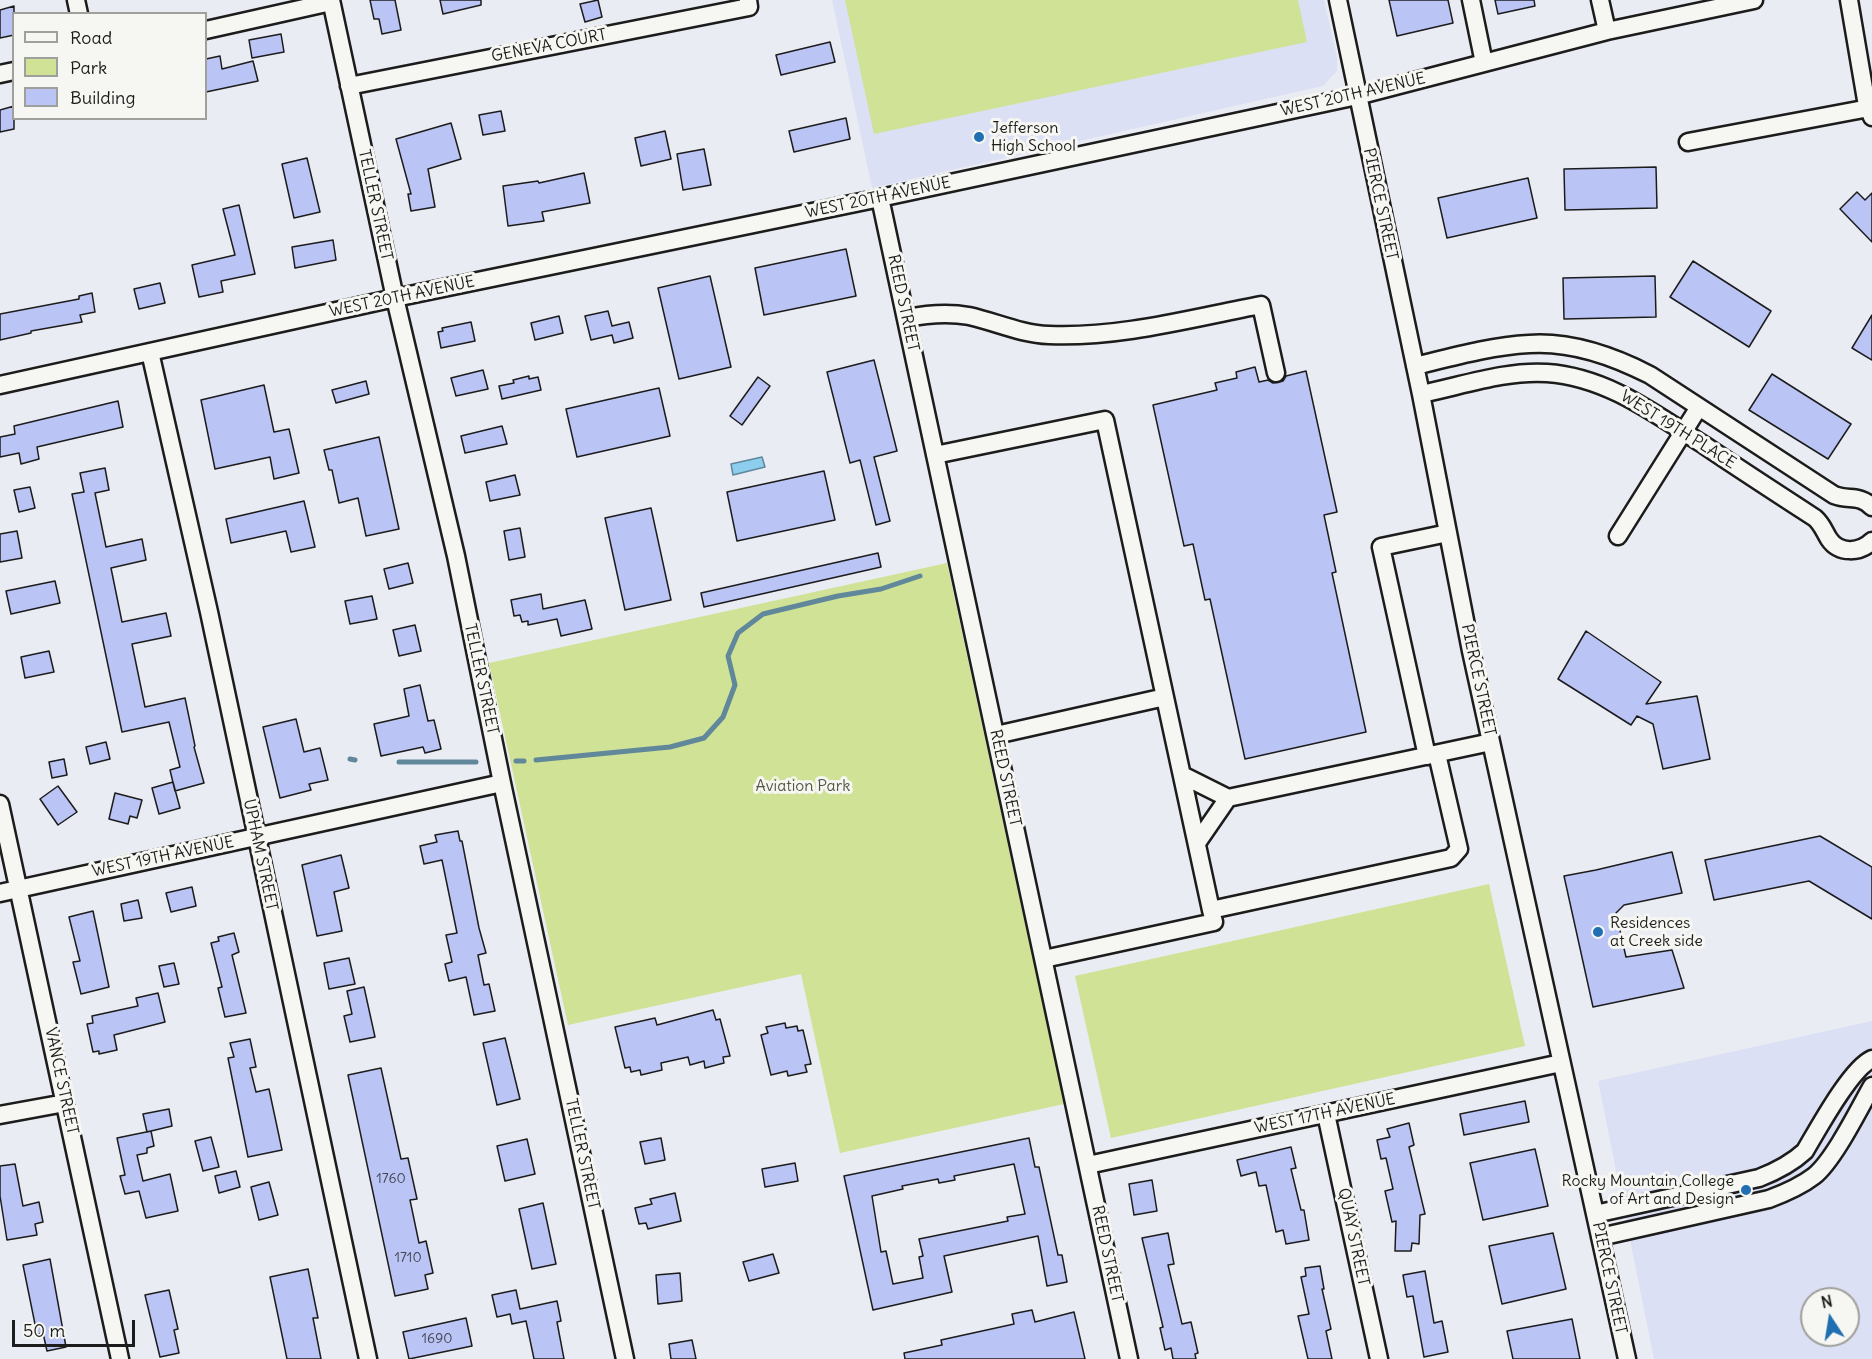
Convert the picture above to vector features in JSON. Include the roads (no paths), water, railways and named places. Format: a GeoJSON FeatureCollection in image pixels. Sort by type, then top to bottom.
{"type":"FeatureCollection","features":[{"type":"Feature","properties":{"kind":"street","name":"PIERCE STREET"},"geometry":{"type":"LineString","coordinates":[[1338,0],[1491,742],[1627,1359]]}},
{"type":"Feature","properties":{"kind":"street"},"geometry":{"type":"LineString","coordinates":[[1471,0],[1484,63]]}},
{"type":"Feature","properties":{"kind":"street"},"geometry":{"type":"LineString","coordinates":[[1600,0],[1607,32]]}},
{"type":"Feature","properties":{"kind":"street","name":"WEST 20TH AVENUE"},"geometry":{"type":"LineString","coordinates":[[0,385],[395,298],[880,198],[1357,96],[1607,32],[1727,3],[1754,0]]}},
{"type":"Feature","properties":{"kind":"street"},"geometry":{"type":"LineString","coordinates":[[1689,142],[1870,113],[1849,0]]}},
{"type":"Feature","properties":{"kind":"street"},"geometry":{"type":"LineString","coordinates":[[207,30],[331,1]]}},
{"type":"Feature","properties":{"kind":"street","name":"TELLER STREET"},"geometry":{"type":"LineString","coordinates":[[331,1],[395,298],[456,556],[625,1359]]}},
{"type":"Feature","properties":{"kind":"street","name":"GENEVA COURT"},"geometry":{"type":"LineString","coordinates":[[349,86],[749,3]]}},
{"type":"Feature","properties":{"kind":"street","name":"REED STREET"},"geometry":{"type":"LineString","coordinates":[[880,198],[1129,1359]]}},
{"type":"Feature","properties":{"kind":"street"},"geometry":{"type":"LineString","coordinates":[[906,318],[939,313],[969,316],[1006,328],[1047,335],[1098,335],[1262,305],[1276,374]]}},
{"type":"Feature","properties":{"kind":"street","name":"WEST 19TH PLACE"},"geometry":{"type":"LineString","coordinates":[[1415,366],[1509,346],[1530,344],[1566,345],[1602,354],[1650,375],[1834,495],[1841,498],[1856,497],[1872,507]]}},
{"type":"Feature","properties":{"kind":"street","name":"UPHAM STREET"},"geometry":{"type":"LineString","coordinates":[[150,352],[209,612],[368,1359]]}},
{"type":"Feature","properties":{"kind":"street","name":"WEST 19TH PLACE"},"geometry":{"type":"LineString","coordinates":[[1421,394],[1513,375],[1539,373],[1593,382],[1621,393],[1815,518],[1835,545],[1846,550],[1854,550],[1872,541]]}},
{"type":"Feature","properties":{"kind":"street"},"geometry":{"type":"LineString","coordinates":[[1618,536],[1699,407]]}},
{"type":"Feature","properties":{"kind":"street"},"geometry":{"type":"LineString","coordinates":[[935,455],[1105,420],[1197,843],[1214,922],[1044,959]]}},
{"type":"Feature","properties":{"kind":"street"},"geometry":{"type":"LineString","coordinates":[[1211,910],[1451,858],[1459,849],[1432,755],[1381,547],[1448,533]]}},
{"type":"Feature","properties":{"kind":"street"},"geometry":{"type":"LineString","coordinates":[[996,735],[1165,697]]}},
{"type":"Feature","properties":{"kind":"street"},"geometry":{"type":"LineString","coordinates":[[1182,776],[1228,798],[1491,742]]}},
{"type":"Feature","properties":{"kind":"street","name":"WEST 19TH AVENUE"},"geometry":{"type":"LineString","coordinates":[[0,893],[502,783]]}},
{"type":"Feature","properties":{"kind":"street"},"geometry":{"type":"LineString","coordinates":[[1197,843],[1228,798]]}},
{"type":"Feature","properties":{"kind":"street","name":"VANCE STREET"},"geometry":{"type":"LineString","coordinates":[[0,804],[120,1359]]}},
{"type":"Feature","properties":{"kind":"street"},"geometry":{"type":"LineString","coordinates":[[1595,1214],[1759,1178],[1779,1170],[1805,1151],[1849,1081],[1866,1062],[1872,1059]]}},
{"type":"Feature","properties":{"kind":"street","name":"WEST 17TH AVENUE"},"geometry":{"type":"LineString","coordinates":[[1088,1165],[1561,1063]]}},
{"type":"Feature","properties":{"kind":"street"},"geometry":{"type":"LineString","coordinates":[[1600,1237],[1769,1199],[1793,1189],[1816,1174],[1830,1157],[1872,1086]]}},
{"type":"Feature","properties":{"kind":"street"},"geometry":{"type":"LineString","coordinates":[[0,1115],[65,1103]]}},
{"type":"Feature","properties":{"kind":"street","name":"QUAY STREET"},"geometry":{"type":"LineString","coordinates":[[1326,1114],[1379,1359]]}},
{"type":"Feature","properties":{"kind":"water"},"geometry":{"type":"Polygon","coordinates":[[[762,457],[765,467],[733,475],[731,464],[762,457]]]}},
{"type":"Feature","properties":{"kind":"waterway"},"geometry":{"type":"LineString","coordinates":[[536,760],[670,747],[704,738],[723,717],[735,685],[728,656],[738,633],[763,614],[838,596],[881,589],[920,576]]}},
{"type":"Feature","properties":{"kind":"waterway"},"geometry":{"type":"LineString","coordinates":[[350,759],[355,760]]}},
{"type":"Feature","properties":{"kind":"waterway"},"geometry":{"type":"LineString","coordinates":[[516,761],[524,761]]}},
{"type":"Feature","properties":{"kind":"waterway"},"geometry":{"type":"LineString","coordinates":[[399,762],[476,762]]}},
{"type":"Feature","properties":{"kind":"place","name":"Jefferson High School"},"geometry":{"type":"Point","coordinates":[979,137]}},
{"type":"Feature","properties":{"kind":"place","name":"Residences at Creek side"},"geometry":{"type":"Point","coordinates":[1598,932]}},
{"type":"Feature","properties":{"kind":"place","name":"Rocky Mountain College of Art and Design"},"geometry":{"type":"Point","coordinates":[1746,1190]}},
{"type":"Feature","properties":{"kind":"park label","name":"Aviation Park"},"geometry":{"type":"Point","coordinates":[803,786]}}]}
